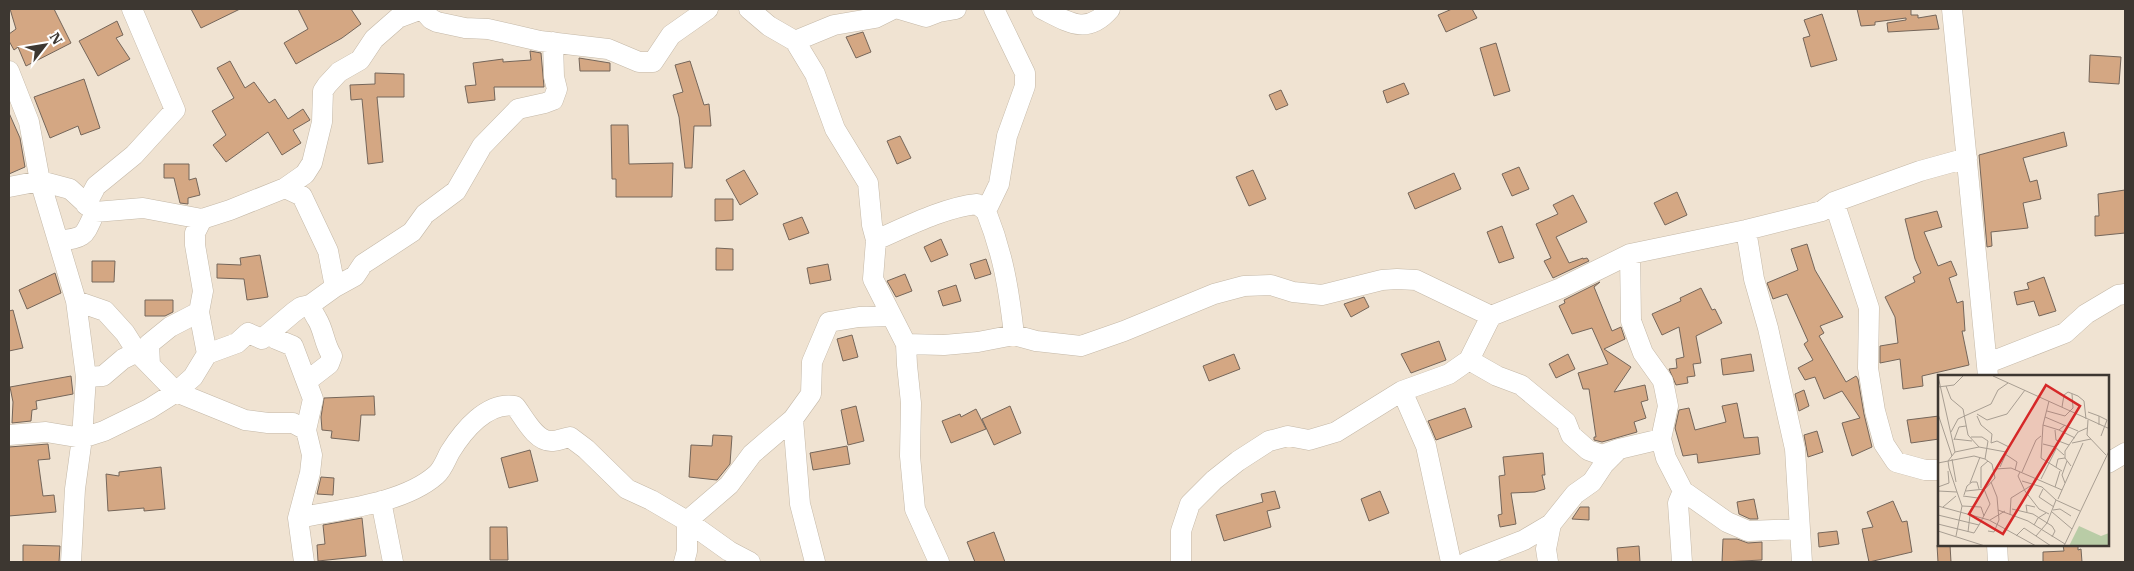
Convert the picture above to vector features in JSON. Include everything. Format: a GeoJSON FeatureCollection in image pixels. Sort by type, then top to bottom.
{"type":"FeatureCollection","features":[{"type":"Feature","properties":{"kind":"street"},"geometry":{"type":"LineString","coordinates":[[58,240],[81,237],[87,232],[96,186],[134,155],[175,110],[132,9]]}},
{"type":"Feature","properties":{"kind":"street"},"geometry":{"type":"LineString","coordinates":[[9,187],[40,181],[70,189],[91,209],[143,208],[202,219],[223,213],[285,188],[305,174],[312,162],[322,122],[323,91],[339,72],[360,60],[374,39],[398,18],[422,9],[431,19],[437,22],[553,42],[608,49],[639,62],[653,62],[671,35],[708,9]]}},
{"type":"Feature","properties":{"kind":"street"},"geometry":{"type":"LineString","coordinates":[[749,9],[769,26],[795,41],[815,74],[835,129],[868,183],[872,225],[876,240],[873,279],[890,316],[906,344],[906,365],[911,403],[910,456],[915,510],[939,562]]}},
{"type":"Feature","properties":{"kind":"street"},"geometry":{"type":"LineString","coordinates":[[795,41],[834,25],[875,18],[893,9]]}},
{"type":"Feature","properties":{"kind":"street"},"geometry":{"type":"LineString","coordinates":[[899,9],[926,17],[938,12],[956,9]]}},
{"type":"Feature","properties":{"kind":"street"},"geometry":{"type":"LineString","coordinates":[[982,9],[994,9],[1025,72],[1025,86],[1006,136],[999,184],[986,210]]}},
{"type":"Feature","properties":{"kind":"street"},"geometry":{"type":"LineString","coordinates":[[1042,9],[1076,25],[1096,23],[1110,9]]}},
{"type":"Feature","properties":{"kind":"street"},"geometry":{"type":"LineString","coordinates":[[1952,9],[1988,370],[2065,333],[2086,314],[2118,295],[2125,294]]}},
{"type":"Feature","properties":{"kind":"street"},"geometry":{"type":"LineString","coordinates":[[9,435],[46,432],[82,438],[104,431],[149,409],[176,392],[193,377],[207,354],[237,343],[248,334],[262,339],[301,307],[310,305],[335,287],[355,276],[363,264],[412,232],[425,214],[456,191],[482,146],[510,116],[518,109],[545,104],[553,100],[557,89],[554,77],[553,42]]}},
{"type":"Feature","properties":{"kind":"street"},"geometry":{"type":"LineString","coordinates":[[9,71],[29,122],[40,181],[76,300],[86,377],[82,438],[75,488],[71,562]]}},
{"type":"Feature","properties":{"kind":"street"},"geometry":{"type":"LineString","coordinates":[[1180,562],[1181,531],[1190,504],[1214,480],[1238,461],[1269,441],[1288,436],[1309,440],[1336,432],[1402,391],[1449,374],[1469,360],[1492,316],[1561,288],[1630,254],[1746,230],[1822,211],[1834,202],[1920,170],[1967,158]]}},
{"type":"Feature","properties":{"kind":"street"},"geometry":{"type":"LineString","coordinates":[[285,188],[302,196],[328,250],[335,287]]}},
{"type":"Feature","properties":{"kind":"street"},"geometry":{"type":"LineString","coordinates":[[1834,202],[1870,308],[1868,368],[1884,444],[1896,462],[1925,470],[1938,470]]}},
{"type":"Feature","properties":{"kind":"street"},"geometry":{"type":"LineString","coordinates":[[876,240],[911,224],[964,205],[977,204],[986,210],[997,238],[1009,288],[1014,335]]}},
{"type":"Feature","properties":{"kind":"street"},"geometry":{"type":"LineString","coordinates":[[202,219],[195,233],[195,245],[202,291],[200,312],[207,354]]}},
{"type":"Feature","properties":{"kind":"street"},"geometry":{"type":"LineString","coordinates":[[1746,230],[1754,279],[1770,337],[1795,449],[1802,562]]}},
{"type":"Feature","properties":{"kind":"street"},"geometry":{"type":"LineString","coordinates":[[1630,254],[1631,321],[1643,353],[1663,381],[1668,406],[1661,439],[1666,458],[1683,491],[1727,522],[1748,531],[1800,529]]}},
{"type":"Feature","properties":{"kind":"street"},"geometry":{"type":"LineString","coordinates":[[906,344],[944,345],[978,342],[1014,335],[1036,341],[1080,346],[1124,331],[1214,294],[1244,286],[1270,285],[1293,292],[1322,295],[1382,280],[1416,280],[1492,316]]}},
{"type":"Feature","properties":{"kind":"street"},"geometry":{"type":"LineString","coordinates":[[76,300],[105,311],[125,332],[144,358],[176,392],[245,420],[268,424],[293,423],[306,430]]}},
{"type":"Feature","properties":{"kind":"street"},"geometry":{"type":"LineString","coordinates":[[307,381],[329,364],[332,356],[310,305]]}},
{"type":"Feature","properties":{"kind":"street"},"geometry":{"type":"LineString","coordinates":[[144,358],[148,344],[170,327],[200,312]]}},
{"type":"Feature","properties":{"kind":"street"},"geometry":{"type":"LineString","coordinates":[[684,562],[687,551],[687,521],[729,485],[752,454],[793,419],[810,394],[812,362],[829,322],[890,316]]}},
{"type":"Feature","properties":{"kind":"street"},"geometry":{"type":"LineString","coordinates":[[270,334],[276,339],[293,346],[313,399],[306,430],[312,455],[310,473],[298,518],[304,562]]}},
{"type":"Feature","properties":{"kind":"street"},"geometry":{"type":"LineString","coordinates":[[86,377],[103,376],[123,359],[144,358]]}},
{"type":"Feature","properties":{"kind":"street"},"geometry":{"type":"LineString","coordinates":[[1469,360],[1497,376],[1521,385],[1566,422],[1571,435],[1588,450],[1602,455],[1661,439]]}},
{"type":"Feature","properties":{"kind":"street"},"geometry":{"type":"LineString","coordinates":[[1402,391],[1426,446],[1451,562]]}},
{"type":"Feature","properties":{"kind":"street"},"geometry":{"type":"LineString","coordinates":[[298,518],[381,501],[410,491],[428,482],[439,473],[456,444],[476,420],[492,410],[510,405],[516,406],[531,428],[543,439],[552,441],[570,437],[586,449],[627,489],[651,500],[687,521],[729,551],[750,562]]}},
{"type":"Feature","properties":{"kind":"street"},"geometry":{"type":"LineString","coordinates":[[793,419],[800,504],[815,562]]}},
{"type":"Feature","properties":{"kind":"street"},"geometry":{"type":"LineString","coordinates":[[1467,562],[1524,540],[1551,524],[1575,494],[1592,482],[1604,464],[1619,449]]}},
{"type":"Feature","properties":{"kind":"street"},"geometry":{"type":"LineString","coordinates":[[2109,462],[2125,454]]}},
{"type":"Feature","properties":{"kind":"street"},"geometry":{"type":"LineString","coordinates":[[1682,562],[1678,503],[1683,491]]}},
{"type":"Feature","properties":{"kind":"street"},"geometry":{"type":"LineString","coordinates":[[381,501],[393,562]]}},
{"type":"Feature","properties":{"kind":"street"},"geometry":{"type":"LineString","coordinates":[[1548,562],[1546,549],[1551,524]]}},
{"type":"Feature","properties":{"kind":"street"},"geometry":{"type":"LineString","coordinates":[[1996,546],[1998,562]]}},
{"type":"Feature","properties":{"kind":"building"},"geometry":{"type":"Polygon","coordinates":[[[10,9],[54,9],[71,43],[26,66],[18,47],[14,50],[9,41],[9,34],[16,29],[10,9]]]}},
{"type":"Feature","properties":{"kind":"building"},"geometry":{"type":"Polygon","coordinates":[[[191,9],[240,9],[201,28],[191,9]]]}},
{"type":"Feature","properties":{"kind":"building"},"geometry":{"type":"Polygon","coordinates":[[[298,9],[351,9],[361,24],[342,38],[296,64],[284,43],[308,29],[298,9]]]}},
{"type":"Feature","properties":{"kind":"building"},"geometry":{"type":"Polygon","coordinates":[[[1452,9],[1472,9],[1477,18],[1446,32],[1438,15],[1452,9]]]}},
{"type":"Feature","properties":{"kind":"building"},"geometry":{"type":"Polygon","coordinates":[[[1857,9],[1911,9],[1911,15],[1918,15],[1918,18],[1936,15],[1939,29],[1888,32],[1887,23],[1906,20],[1906,18],[1861,26],[1857,9]]]}},
{"type":"Feature","properties":{"kind":"building"},"geometry":{"type":"Polygon","coordinates":[[[1822,14],[1837,60],[1811,67],[1803,38],[1810,36],[1804,20],[1822,14]]]}},
{"type":"Feature","properties":{"kind":"building"},"geometry":{"type":"Polygon","coordinates":[[[117,21],[123,35],[116,38],[130,59],[98,76],[79,41],[117,21]]]}},
{"type":"Feature","properties":{"kind":"building"},"geometry":{"type":"Polygon","coordinates":[[[863,32],[871,52],[856,58],[846,37],[863,32]]]}},
{"type":"Feature","properties":{"kind":"building"},"geometry":{"type":"Polygon","coordinates":[[[1496,43],[1510,91],[1494,96],[1480,48],[1496,43]]]}},
{"type":"Feature","properties":{"kind":"building"},"geometry":{"type":"Polygon","coordinates":[[[530,51],[541,53],[544,87],[494,87],[495,100],[468,103],[465,86],[476,85],[473,63],[503,59],[503,62],[531,60],[530,51]]]}},
{"type":"Feature","properties":{"kind":"building"},"geometry":{"type":"Polygon","coordinates":[[[2090,55],[2121,57],[2119,84],[2089,82],[2090,55]]]}},
{"type":"Feature","properties":{"kind":"building"},"geometry":{"type":"Polygon","coordinates":[[[579,58],[610,63],[610,71],[580,71],[579,58]]]}},
{"type":"Feature","properties":{"kind":"building"},"geometry":{"type":"Polygon","coordinates":[[[230,61],[245,88],[254,82],[269,103],[275,99],[288,119],[303,109],[310,120],[293,130],[301,143],[282,155],[268,132],[226,162],[213,145],[226,135],[212,111],[234,98],[217,68],[230,61]]]}},
{"type":"Feature","properties":{"kind":"building"},"geometry":{"type":"Polygon","coordinates":[[[690,61],[704,105],[709,104],[711,126],[694,126],[692,168],[685,168],[679,117],[673,95],[683,92],[675,65],[690,61]]]}},
{"type":"Feature","properties":{"kind":"building"},"geometry":{"type":"Polygon","coordinates":[[[375,73],[404,74],[404,97],[377,97],[383,162],[368,164],[362,99],[351,100],[350,85],[375,84],[375,73]]]}},
{"type":"Feature","properties":{"kind":"building"},"geometry":{"type":"Polygon","coordinates":[[[84,79],[100,128],[81,135],[78,126],[50,138],[34,97],[84,79]]]}},
{"type":"Feature","properties":{"kind":"building"},"geometry":{"type":"Polygon","coordinates":[[[1404,83],[1409,94],[1387,103],[1383,91],[1404,83]]]}},
{"type":"Feature","properties":{"kind":"building"},"geometry":{"type":"Polygon","coordinates":[[[1281,90],[1288,105],[1276,110],[1269,95],[1281,90]]]}},
{"type":"Feature","properties":{"kind":"building"},"geometry":{"type":"Polygon","coordinates":[[[9,113],[20,138],[25,167],[9,174],[9,113]]]}},
{"type":"Feature","properties":{"kind":"building"},"geometry":{"type":"Polygon","coordinates":[[[611,125],[628,125],[629,164],[673,163],[672,197],[616,197],[616,179],[612,179],[611,125]]]}},
{"type":"Feature","properties":{"kind":"building"},"geometry":{"type":"Polygon","coordinates":[[[2064,132],[2067,146],[2023,158],[2030,182],[2037,180],[2041,199],[2023,203],[2028,228],[1991,232],[1992,246],[1987,247],[1979,155],[2064,132]]]}},
{"type":"Feature","properties":{"kind":"building"},"geometry":{"type":"Polygon","coordinates":[[[900,136],[911,158],[897,164],[887,141],[900,136]]]}},
{"type":"Feature","properties":{"kind":"building"},"geometry":{"type":"Polygon","coordinates":[[[164,164],[189,164],[189,180],[196,178],[200,195],[188,198],[188,204],[180,203],[174,178],[164,178],[164,164]]]}},
{"type":"Feature","properties":{"kind":"building"},"geometry":{"type":"Polygon","coordinates":[[[1519,167],[1529,189],[1512,196],[1502,174],[1519,167]]]}},
{"type":"Feature","properties":{"kind":"building"},"geometry":{"type":"Polygon","coordinates":[[[744,170],[758,194],[740,205],[726,180],[744,170]]]}},
{"type":"Feature","properties":{"kind":"building"},"geometry":{"type":"Polygon","coordinates":[[[1253,170],[1266,199],[1249,206],[1236,177],[1253,170]]]}},
{"type":"Feature","properties":{"kind":"building"},"geometry":{"type":"Polygon","coordinates":[[[1454,173],[1461,189],[1415,209],[1408,193],[1454,173]]]}},
{"type":"Feature","properties":{"kind":"building"},"geometry":{"type":"Polygon","coordinates":[[[2125,190],[2125,233],[2095,236],[2095,216],[2099,216],[2098,194],[2125,190]]]}},
{"type":"Feature","properties":{"kind":"building"},"geometry":{"type":"Polygon","coordinates":[[[1677,192],[1687,215],[1665,225],[1654,203],[1677,192]]]}},
{"type":"Feature","properties":{"kind":"building"},"geometry":{"type":"Polygon","coordinates":[[[1573,195],[1587,222],[1556,237],[1569,263],[1583,258],[1587,258],[1589,261],[1553,278],[1544,261],[1551,258],[1536,224],[1558,214],[1553,205],[1573,195]]]}},
{"type":"Feature","properties":{"kind":"building"},"geometry":{"type":"Polygon","coordinates":[[[715,199],[733,199],[733,220],[715,221],[715,199]]]}},
{"type":"Feature","properties":{"kind":"building"},"geometry":{"type":"Polygon","coordinates":[[[1937,211],[1942,227],[1924,232],[1938,266],[1951,261],[1957,275],[1949,278],[1957,303],[1963,301],[1965,331],[1962,331],[1969,365],[1922,376],[1923,386],[1903,389],[1900,359],[1880,363],[1880,346],[1898,343],[1895,317],[1885,297],[1915,282],[1913,277],[1921,273],[1915,259],[1905,219],[1937,211]]]}},
{"type":"Feature","properties":{"kind":"building"},"geometry":{"type":"Polygon","coordinates":[[[802,217],[809,233],[789,240],[783,224],[802,217]]]}},
{"type":"Feature","properties":{"kind":"building"},"geometry":{"type":"Polygon","coordinates":[[[1502,226],[1514,258],[1499,263],[1487,232],[1502,226]]]}},
{"type":"Feature","properties":{"kind":"building"},"geometry":{"type":"Polygon","coordinates":[[[941,239],[948,255],[931,262],[924,247],[941,239]]]}},
{"type":"Feature","properties":{"kind":"building"},"geometry":{"type":"Polygon","coordinates":[[[1807,244],[1815,270],[1843,317],[1820,326],[1824,333],[1819,336],[1846,382],[1856,376],[1858,379],[1872,447],[1852,456],[1842,423],[1860,418],[1842,391],[1824,399],[1815,377],[1805,380],[1798,368],[1813,360],[1804,344],[1808,341],[1787,294],[1773,299],[1767,283],[1798,270],[1791,249],[1807,244]]]}},
{"type":"Feature","properties":{"kind":"building"},"geometry":{"type":"Polygon","coordinates":[[[716,248],[733,249],[733,270],[716,270],[716,248]]]}},
{"type":"Feature","properties":{"kind":"building"},"geometry":{"type":"Polygon","coordinates":[[[260,255],[268,297],[247,300],[244,279],[217,278],[217,264],[241,265],[240,258],[260,255]]]}},
{"type":"Feature","properties":{"kind":"building"},"geometry":{"type":"Polygon","coordinates":[[[986,259],[991,274],[975,279],[970,264],[986,259]]]}},
{"type":"Feature","properties":{"kind":"building"},"geometry":{"type":"Polygon","coordinates":[[[92,261],[115,261],[114,282],[92,282],[92,261]]]}},
{"type":"Feature","properties":{"kind":"building"},"geometry":{"type":"Polygon","coordinates":[[[828,264],[831,280],[810,284],[807,268],[828,264]]]}},
{"type":"Feature","properties":{"kind":"building"},"geometry":{"type":"Polygon","coordinates":[[[55,273],[61,293],[27,309],[19,290],[55,273]]]}},
{"type":"Feature","properties":{"kind":"building"},"geometry":{"type":"Polygon","coordinates":[[[905,274],[912,291],[896,297],[887,281],[905,274]]]}},
{"type":"Feature","properties":{"kind":"building"},"geometry":{"type":"Polygon","coordinates":[[[2044,277],[2056,311],[2039,316],[2034,301],[2017,305],[2014,292],[2029,289],[2027,283],[2044,277]]]}},
{"type":"Feature","properties":{"kind":"building"},"geometry":{"type":"Polygon","coordinates":[[[1600,282],[1594,287],[1612,331],[1621,327],[1625,339],[1604,349],[1631,367],[1614,392],[1645,385],[1648,400],[1641,402],[1646,418],[1634,422],[1637,432],[1602,442],[1594,440],[1594,437],[1596,437],[1589,389],[1583,389],[1578,373],[1608,364],[1592,328],[1572,334],[1559,306],[1565,303],[1564,300],[1600,282]]]}},
{"type":"Feature","properties":{"kind":"building"},"geometry":{"type":"Polygon","coordinates":[[[956,285],[961,301],[943,306],[938,291],[956,285]]]}},
{"type":"Feature","properties":{"kind":"building"},"geometry":{"type":"Polygon","coordinates":[[[1701,288],[1712,310],[1715,309],[1722,323],[1696,336],[1701,363],[1693,364],[1695,376],[1687,377],[1688,383],[1676,385],[1669,369],[1677,368],[1676,359],[1684,357],[1679,327],[1662,335],[1652,314],[1681,301],[1680,298],[1701,288]]]}},
{"type":"Feature","properties":{"kind":"building"},"geometry":{"type":"Polygon","coordinates":[[[1364,297],[1369,307],[1351,317],[1344,304],[1364,297]]]}},
{"type":"Feature","properties":{"kind":"building"},"geometry":{"type":"Polygon","coordinates":[[[145,300],[173,300],[173,312],[165,316],[145,316],[145,300]]]}},
{"type":"Feature","properties":{"kind":"building"},"geometry":{"type":"Polygon","coordinates":[[[13,310],[23,348],[9,351],[9,311],[13,310]]]}},
{"type":"Feature","properties":{"kind":"building"},"geometry":{"type":"Polygon","coordinates":[[[852,335],[858,357],[843,361],[837,339],[852,335]]]}},
{"type":"Feature","properties":{"kind":"building"},"geometry":{"type":"Polygon","coordinates":[[[1439,341],[1446,360],[1411,373],[1401,354],[1439,341]]]}},
{"type":"Feature","properties":{"kind":"building"},"geometry":{"type":"Polygon","coordinates":[[[1234,354],[1240,369],[1209,381],[1203,366],[1234,354]]]}},
{"type":"Feature","properties":{"kind":"building"},"geometry":{"type":"Polygon","coordinates":[[[1568,354],[1575,369],[1556,378],[1549,364],[1568,354]]]}},
{"type":"Feature","properties":{"kind":"building"},"geometry":{"type":"Polygon","coordinates":[[[1751,354],[1754,371],[1723,375],[1721,359],[1751,354]]]}},
{"type":"Feature","properties":{"kind":"building"},"geometry":{"type":"Polygon","coordinates":[[[71,376],[73,394],[36,401],[37,409],[32,410],[31,421],[12,423],[13,402],[10,387],[71,376]]]}},
{"type":"Feature","properties":{"kind":"building"},"geometry":{"type":"Polygon","coordinates":[[[1804,390],[1809,406],[1799,411],[1795,394],[1804,390]]]}},
{"type":"Feature","properties":{"kind":"building"},"geometry":{"type":"Polygon","coordinates":[[[374,396],[375,415],[361,415],[359,441],[331,438],[332,431],[322,430],[321,417],[324,398],[374,396]]]}},
{"type":"Feature","properties":{"kind":"building"},"geometry":{"type":"Polygon","coordinates":[[[1737,403],[1744,438],[1758,437],[1760,454],[1698,463],[1697,454],[1683,456],[1675,428],[1679,410],[1689,408],[1695,430],[1726,422],[1722,406],[1737,403]]]}},
{"type":"Feature","properties":{"kind":"building"},"geometry":{"type":"Polygon","coordinates":[[[856,406],[864,441],[848,445],[841,410],[856,406]]]}},
{"type":"Feature","properties":{"kind":"building"},"geometry":{"type":"Polygon","coordinates":[[[1010,406],[1021,433],[994,445],[982,419],[1010,406]]]}},
{"type":"Feature","properties":{"kind":"building"},"geometry":{"type":"Polygon","coordinates":[[[1465,408],[1472,427],[1436,440],[1428,421],[1465,408]]]}},
{"type":"Feature","properties":{"kind":"building"},"geometry":{"type":"Polygon","coordinates":[[[976,409],[986,429],[951,443],[942,421],[960,414],[961,417],[976,409]]]}},
{"type":"Feature","properties":{"kind":"building"},"geometry":{"type":"Polygon","coordinates":[[[1938,416],[1938,439],[1911,443],[1907,420],[1938,416]]]}},
{"type":"Feature","properties":{"kind":"building"},"geometry":{"type":"Polygon","coordinates":[[[1817,431],[1823,452],[1808,457],[1804,435],[1817,431]]]}},
{"type":"Feature","properties":{"kind":"building"},"geometry":{"type":"Polygon","coordinates":[[[713,435],[732,436],[730,464],[717,480],[689,477],[691,445],[712,446],[713,435]]]}},
{"type":"Feature","properties":{"kind":"building"},"geometry":{"type":"Polygon","coordinates":[[[48,444],[50,459],[38,460],[43,496],[54,495],[56,512],[9,516],[9,447],[48,444]]]}},
{"type":"Feature","properties":{"kind":"building"},"geometry":{"type":"Polygon","coordinates":[[[847,446],[850,464],[813,470],[810,453],[847,446]]]}},
{"type":"Feature","properties":{"kind":"building"},"geometry":{"type":"Polygon","coordinates":[[[530,450],[538,481],[509,488],[501,458],[530,450]]]}},
{"type":"Feature","properties":{"kind":"building"},"geometry":{"type":"Polygon","coordinates":[[[1543,453],[1545,475],[1542,475],[1545,489],[1535,492],[1511,493],[1516,524],[1500,527],[1498,515],[1502,514],[1499,476],[1505,475],[1503,457],[1543,453]]]}},
{"type":"Feature","properties":{"kind":"building"},"geometry":{"type":"Polygon","coordinates":[[[161,467],[165,509],[144,511],[144,508],[108,511],[106,474],[119,476],[119,472],[161,467]]]}},
{"type":"Feature","properties":{"kind":"building"},"geometry":{"type":"Polygon","coordinates":[[[321,477],[334,478],[333,495],[317,494],[321,477]]]}},
{"type":"Feature","properties":{"kind":"building"},"geometry":{"type":"Polygon","coordinates":[[[1275,491],[1280,508],[1267,511],[1271,527],[1224,541],[1216,515],[1263,502],[1261,494],[1275,491]]]}},
{"type":"Feature","properties":{"kind":"building"},"geometry":{"type":"Polygon","coordinates":[[[1380,491],[1389,513],[1369,521],[1361,499],[1380,491]]]}},
{"type":"Feature","properties":{"kind":"building"},"geometry":{"type":"Polygon","coordinates":[[[1754,499],[1758,519],[1750,519],[1739,514],[1737,502],[1754,499]]]}},
{"type":"Feature","properties":{"kind":"building"},"geometry":{"type":"Polygon","coordinates":[[[1893,501],[1902,522],[1907,521],[1912,552],[1869,562],[1862,529],[1873,527],[1867,512],[1893,501]]]}},
{"type":"Feature","properties":{"kind":"building"},"geometry":{"type":"Polygon","coordinates":[[[1580,507],[1589,507],[1589,520],[1572,519],[1580,507]]]}},
{"type":"Feature","properties":{"kind":"building"},"geometry":{"type":"Polygon","coordinates":[[[362,518],[366,556],[318,561],[317,545],[325,544],[323,525],[362,518]]]}},
{"type":"Feature","properties":{"kind":"building"},"geometry":{"type":"Polygon","coordinates":[[[490,527],[507,527],[508,560],[490,560],[490,527]]]}},
{"type":"Feature","properties":{"kind":"building"},"geometry":{"type":"Polygon","coordinates":[[[1837,531],[1839,544],[1819,547],[1818,533],[1837,531]]]}},
{"type":"Feature","properties":{"kind":"building"},"geometry":{"type":"Polygon","coordinates":[[[994,532],[1005,562],[975,562],[967,542],[994,532]]]}},
{"type":"Feature","properties":{"kind":"building"},"geometry":{"type":"Polygon","coordinates":[[[1723,539],[1737,539],[1748,543],[1762,542],[1762,560],[1722,562],[1723,539]]]}},
{"type":"Feature","properties":{"kind":"building"},"geometry":{"type":"Polygon","coordinates":[[[23,545],[60,546],[59,562],[23,562],[23,545]]]}},
{"type":"Feature","properties":{"kind":"building"},"geometry":{"type":"Polygon","coordinates":[[[1937,545],[1950,546],[1951,562],[1938,562],[1937,545]]]}},
{"type":"Feature","properties":{"kind":"building"},"geometry":{"type":"Polygon","coordinates":[[[1639,546],[1640,562],[1618,562],[1617,548],[1639,546]]]}},
{"type":"Feature","properties":{"kind":"building"},"geometry":{"type":"Polygon","coordinates":[[[2063,546],[2078,546],[2078,550],[2081,549],[2082,562],[2043,562],[2043,552],[2064,551],[2063,546]]]}}]}
